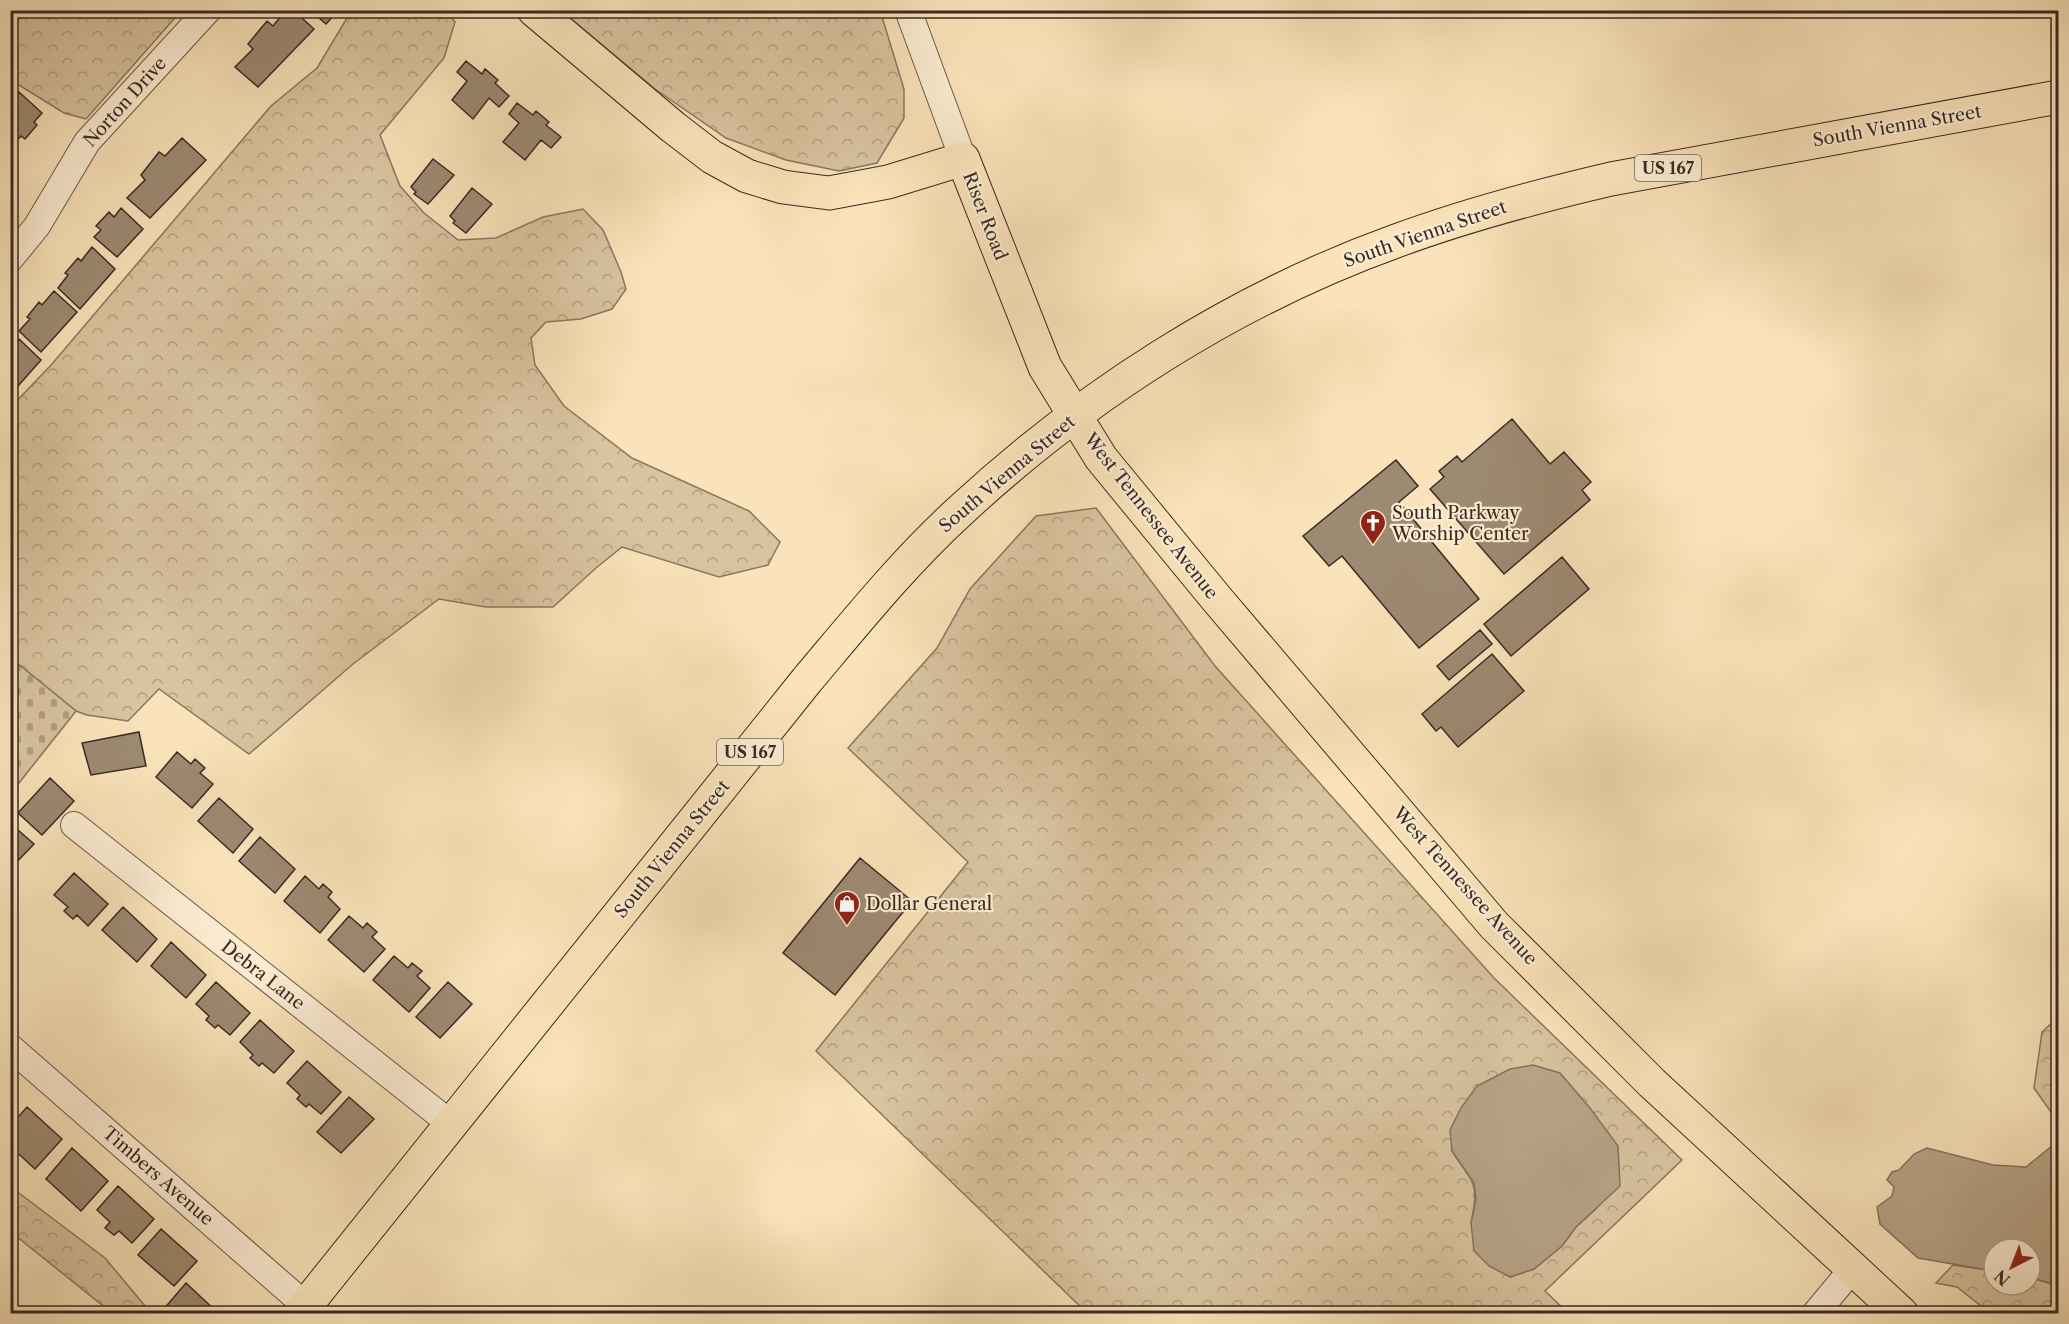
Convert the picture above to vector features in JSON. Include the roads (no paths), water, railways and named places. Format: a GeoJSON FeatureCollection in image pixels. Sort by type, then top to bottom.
{"type":"FeatureCollection","features":[{"type":"Feature","properties":{"kind":"main road"},"geometry":{"type":"LineString","coordinates":[[534,10],[673,127],[712,157],[747,176],[783,187],[829,193],[888,182],[963,159]]}},
{"type":"Feature","properties":{"kind":"main road","name":"South Vienna Street"},"geometry":{"type":"LineString","coordinates":[[302,1309],[807,680],[867,609],[924,546],[960,511],[1032,448],[1075,416],[1161,357],[1246,309],[1341,263],[1395,241],[1472,215],[1611,178],[2058,97]]}},
{"type":"Feature","properties":{"kind":"main road","name":"Riser Road"},"geometry":{"type":"LineString","coordinates":[[963,159],[1045,367],[1075,416]]}},
{"type":"Feature","properties":{"kind":"main road","name":"West Tennessee Avenue"},"geometry":{"type":"LineString","coordinates":[[1075,416],[1101,458],[1209,590],[1494,925],[1652,1083],[1902,1314]]}},
{"type":"Feature","properties":{"kind":"street","name":"Norton Drive"},"geometry":{"type":"LineString","coordinates":[[10,259],[37,226],[87,142],[208,10]]}},
{"type":"Feature","properties":{"kind":"street","name":"Riser Road"},"geometry":{"type":"LineString","coordinates":[[908,10],[963,159]]}},
{"type":"Feature","properties":{"kind":"street","name":"Debra Lane"},"geometry":{"type":"LineString","coordinates":[[74,825],[451,1124]]}},
{"type":"Feature","properties":{"kind":"street","name":"Timbers Avenue"},"geometry":{"type":"LineString","coordinates":[[10,1047],[302,1309]]}},
{"type":"Feature","properties":{"kind":"street"},"geometry":{"type":"LineString","coordinates":[[1815,1314],[1854,1268]]}},
{"type":"Feature","properties":{"kind":"place","name":"South Parkway Worship Center"},"geometry":{"type":"Point","coordinates":[1373,546]}},
{"type":"Feature","properties":{"kind":"place","name":"Dollar General"},"geometry":{"type":"Point","coordinates":[847,927]}}]}
